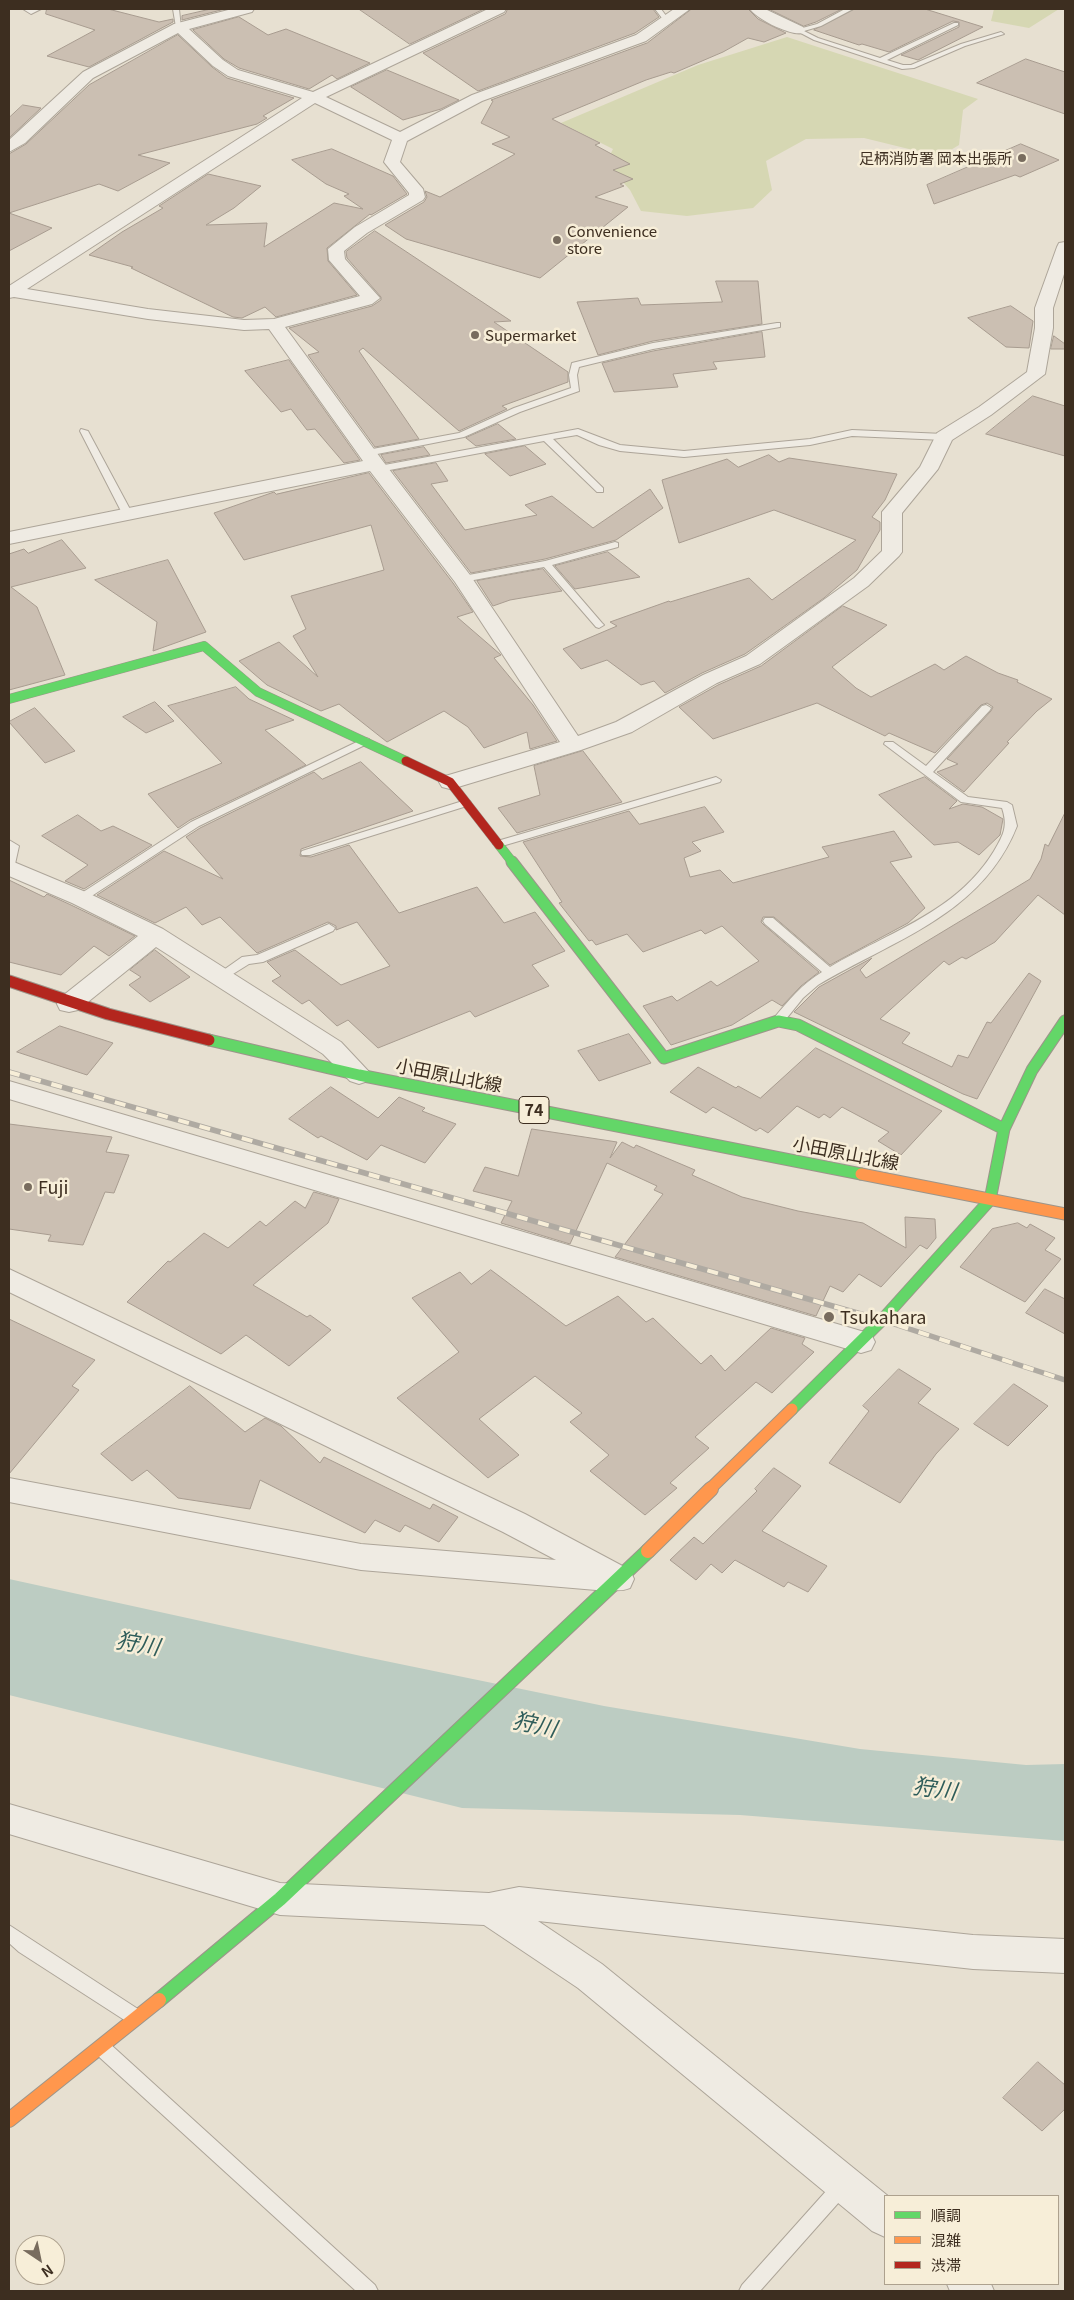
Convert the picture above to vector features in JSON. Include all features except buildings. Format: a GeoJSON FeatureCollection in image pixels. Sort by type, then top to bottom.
{"type":"FeatureCollection","features":[{"type":"Feature","properties":{"kind":"street"},"geometry":{"type":"LineString","coordinates":[[9,147],[20,140],[88,75],[179,27],[246,9]]}},
{"type":"Feature","properties":{"kind":"street"},"geometry":{"type":"LineString","coordinates":[[10,292],[314,97],[500,9]]}},
{"type":"Feature","properties":{"kind":"street"},"geometry":{"type":"LineString","coordinates":[[10,292],[148,314],[244,325],[274,324],[371,298],[337,260],[336,249],[361,230],[416,197],[417,192],[392,162],[400,138],[477,98],[641,38],[683,9]]}},
{"type":"Feature","properties":{"kind":"street"},"geometry":{"type":"LineString","coordinates":[[757,9],[763,15],[798,30]]}},
{"type":"Feature","properties":{"kind":"street"},"geometry":{"type":"LineString","coordinates":[[179,27],[218,63],[233,73],[314,97],[400,138]]}},
{"type":"Feature","properties":{"kind":"street"},"geometry":{"type":"LineString","coordinates":[[450,782],[573,745],[624,727],[710,679],[754,660],[861,582],[892,552],[892,512],[929,469],[944,437],[985,411],[1036,374],[1044,328],[1044,308],[1065,247]]}},
{"type":"Feature","properties":{"kind":"street"},"geometry":{"type":"LineString","coordinates":[[274,324],[374,462],[463,579],[573,745]]}},
{"type":"Feature","properties":{"kind":"street"},"geometry":{"type":"LineString","coordinates":[[9,538],[374,462]]}},
{"type":"Feature","properties":{"kind":"street"},"geometry":{"type":"LineString","coordinates":[[9,699],[204,646],[258,692],[450,782],[664,1058],[778,1021],[798,1025],[1004,1129]]}},
{"type":"Feature","properties":{"kind":"street"},"geometry":{"type":"LineString","coordinates":[[9,866],[155,935],[332,1048],[360,1075]]}},
{"type":"Feature","properties":{"kind":"street"},"geometry":{"type":"LineString","coordinates":[[69,1004],[155,935]]}},
{"type":"Feature","properties":{"kind":"street","name":"小田原山北線"},"geometry":{"type":"LineString","coordinates":[[9,981],[69,1004],[146,1026],[360,1075],[1065,1214]]}},
{"type":"Feature","properties":{"kind":"street"},"geometry":{"type":"LineString","coordinates":[[9,2120],[138,2018],[280,1899],[618,1579],[861,1342],[990,1200],[1004,1129],[1032,1070],[1065,1021]]}},
{"type":"Feature","properties":{"kind":"street"},"geometry":{"type":"LineString","coordinates":[[9,1090],[861,1342]]}},
{"type":"Feature","properties":{"kind":"street"},"geometry":{"type":"LineString","coordinates":[[9,1280],[514,1523],[618,1579]]}},
{"type":"Feature","properties":{"kind":"street"},"geometry":{"type":"LineString","coordinates":[[9,1490],[361,1557],[618,1579]]}},
{"type":"Feature","properties":{"kind":"street"},"geometry":{"type":"LineString","coordinates":[[9,1819],[280,1899],[489,1909],[519,1903],[973,1952],[1065,1956]]}},
{"type":"Feature","properties":{"kind":"street"},"geometry":{"type":"LineString","coordinates":[[489,1909],[590,1976],[884,2217]]}},
{"type":"Feature","properties":{"kind":"lane"},"geometry":{"type":"LineString","coordinates":[[26,9],[31,12],[38,9]]}},
{"type":"Feature","properties":{"kind":"lane"},"geometry":{"type":"LineString","coordinates":[[176,9],[179,27]]}},
{"type":"Feature","properties":{"kind":"lane"},"geometry":{"type":"LineString","coordinates":[[658,9],[667,21]]}},
{"type":"Feature","properties":{"kind":"lane"},"geometry":{"type":"LineString","coordinates":[[798,30],[819,25],[850,9]]}},
{"type":"Feature","properties":{"kind":"lane"},"geometry":{"type":"LineString","coordinates":[[881,60],[956,24]]}},
{"type":"Feature","properties":{"kind":"lane"},"geometry":{"type":"LineString","coordinates":[[798,30],[816,39],[902,67],[912,68],[963,45],[1001,34]]}},
{"type":"Feature","properties":{"kind":"lane"},"geometry":{"type":"LineString","coordinates":[[374,462],[461,435],[517,410],[576,389],[573,374],[574,365],[654,346],[777,325]]}},
{"type":"Feature","properties":{"kind":"lane"},"geometry":{"type":"LineString","coordinates":[[84,431],[127,513]]}},
{"type":"Feature","properties":{"kind":"lane"},"geometry":{"type":"LineString","coordinates":[[374,462],[578,432],[602,444],[620,448],[684,454],[810,442],[852,433],[944,437]]}},
{"type":"Feature","properties":{"kind":"lane"},"geometry":{"type":"LineString","coordinates":[[546,438],[600,490]]}},
{"type":"Feature","properties":{"kind":"lane"},"geometry":{"type":"LineString","coordinates":[[463,579],[546,564],[615,545]]}},
{"type":"Feature","properties":{"kind":"lane"},"geometry":{"type":"LineString","coordinates":[[546,564],[599,625]]}},
{"type":"Feature","properties":{"kind":"lane"},"geometry":{"type":"LineString","coordinates":[[927,772],[986,708]]}},
{"type":"Feature","properties":{"kind":"lane"},"geometry":{"type":"LineString","coordinates":[[80,898],[195,824],[365,741]]}},
{"type":"Feature","properties":{"kind":"lane"},"geometry":{"type":"LineString","coordinates":[[778,1021],[813,983],[904,934],[948,906],[980,880],[998,855],[1012,824],[1007,805],[965,800],[889,744]]}},
{"type":"Feature","properties":{"kind":"lane"},"geometry":{"type":"LineString","coordinates":[[498,844],[716,780]]}},
{"type":"Feature","properties":{"kind":"lane"},"geometry":{"type":"LineString","coordinates":[[306,853],[466,803]]}},
{"type":"Feature","properties":{"kind":"lane"},"geometry":{"type":"LineString","coordinates":[[9,843],[14,846],[9,866]]}},
{"type":"Feature","properties":{"kind":"lane"},"geometry":{"type":"LineString","coordinates":[[769,921],[830,973]]}},
{"type":"Feature","properties":{"kind":"lane"},"geometry":{"type":"LineString","coordinates":[[221,976],[246,960],[259,959],[329,928]]}},
{"type":"Feature","properties":{"kind":"lane"},"geometry":{"type":"LineString","coordinates":[[9,1933],[24,1946],[138,2018]]}},
{"type":"Feature","properties":{"kind":"lane"},"geometry":{"type":"LineString","coordinates":[[101,2048],[369,2291]]}},
{"type":"Feature","properties":{"kind":"lane"},"geometry":{"type":"LineString","coordinates":[[748,2291],[844,2184]]}},
{"type":"Feature","properties":{"kind":"green space"},"geometry":{"type":"Polygon","coordinates":[[[994,9],[1059,9],[1029,28],[991,21],[994,9]]]}},
{"type":"Feature","properties":{"kind":"green space"},"geometry":{"type":"Polygon","coordinates":[[[787,37],[978,99],[963,110],[959,145],[944,154],[913,150],[864,138],[806,139],[766,161],[772,190],[753,208],[687,216],[641,211],[630,190],[606,163],[613,149],[561,123],[698,65],[787,37]]]}},
{"type":"Feature","properties":{"kind":"water","name":"狩川"},"geometry":{"type":"Polygon","coordinates":[[[9,1579],[361,1656],[604,1706],[860,1749],[1026,1765],[1065,1764],[1065,1841],[740,1815],[462,1808],[9,1695],[9,1579]]]}},
{"type":"Feature","properties":{"kind":"railway"},"geometry":{"type":"LineString","coordinates":[[9,1072],[882,1320],[1065,1380]]}},
{"type":"Feature","properties":{"kind":"traffic: fast"},"geometry":{"type":"LineString","coordinates":[[9,699],[204,646],[258,692],[406,761]]}},
{"type":"Feature","properties":{"kind":"traffic: fast"},"geometry":{"type":"LineString","coordinates":[[499,845],[664,1058],[778,1021],[798,1025],[1004,1129]]}},
{"type":"Feature","properties":{"kind":"traffic: fast"},"geometry":{"type":"LineString","coordinates":[[792,1409],[882,1320],[990,1200],[1004,1129],[1032,1070],[1065,1021]]}},
{"type":"Feature","properties":{"kind":"traffic: fast"},"geometry":{"type":"LineString","coordinates":[[209,1040],[359,1075],[861,1174]]}},
{"type":"Feature","properties":{"kind":"traffic: fast"},"geometry":{"type":"LineString","coordinates":[[159,2000],[280,1899],[648,1551]]}},
{"type":"Feature","properties":{"kind":"traffic: slow"},"geometry":{"type":"LineString","coordinates":[[861,1174],[1065,1214]]}},
{"type":"Feature","properties":{"kind":"traffic: slow"},"geometry":{"type":"LineString","coordinates":[[648,1551],[792,1409]]}},
{"type":"Feature","properties":{"kind":"traffic: slow"},"geometry":{"type":"LineString","coordinates":[[9,2120],[159,2000]]}},
{"type":"Feature","properties":{"kind":"traffic: jam"},"geometry":{"type":"LineString","coordinates":[[406,761],[450,782],[499,845]]}},
{"type":"Feature","properties":{"kind":"traffic: jam"},"geometry":{"type":"LineString","coordinates":[[9,981],[108,1014],[209,1040]]}},
{"type":"Feature","properties":{"kind":"place","name":"足柄消防署 岡本出張所"},"geometry":{"type":"Point","coordinates":[1022,158]}},
{"type":"Feature","properties":{"kind":"place","name":"Convenience store"},"geometry":{"type":"Point","coordinates":[557,240]}},
{"type":"Feature","properties":{"kind":"place","name":"Supermarket"},"geometry":{"type":"Point","coordinates":[475,335]}},
{"type":"Feature","properties":{"kind":"place","name":"Fuji"},"geometry":{"type":"Point","coordinates":[28,1187]}},
{"type":"Feature","properties":{"kind":"place","name":"Tsukahara"},"geometry":{"type":"Point","coordinates":[829,1317]}}]}
